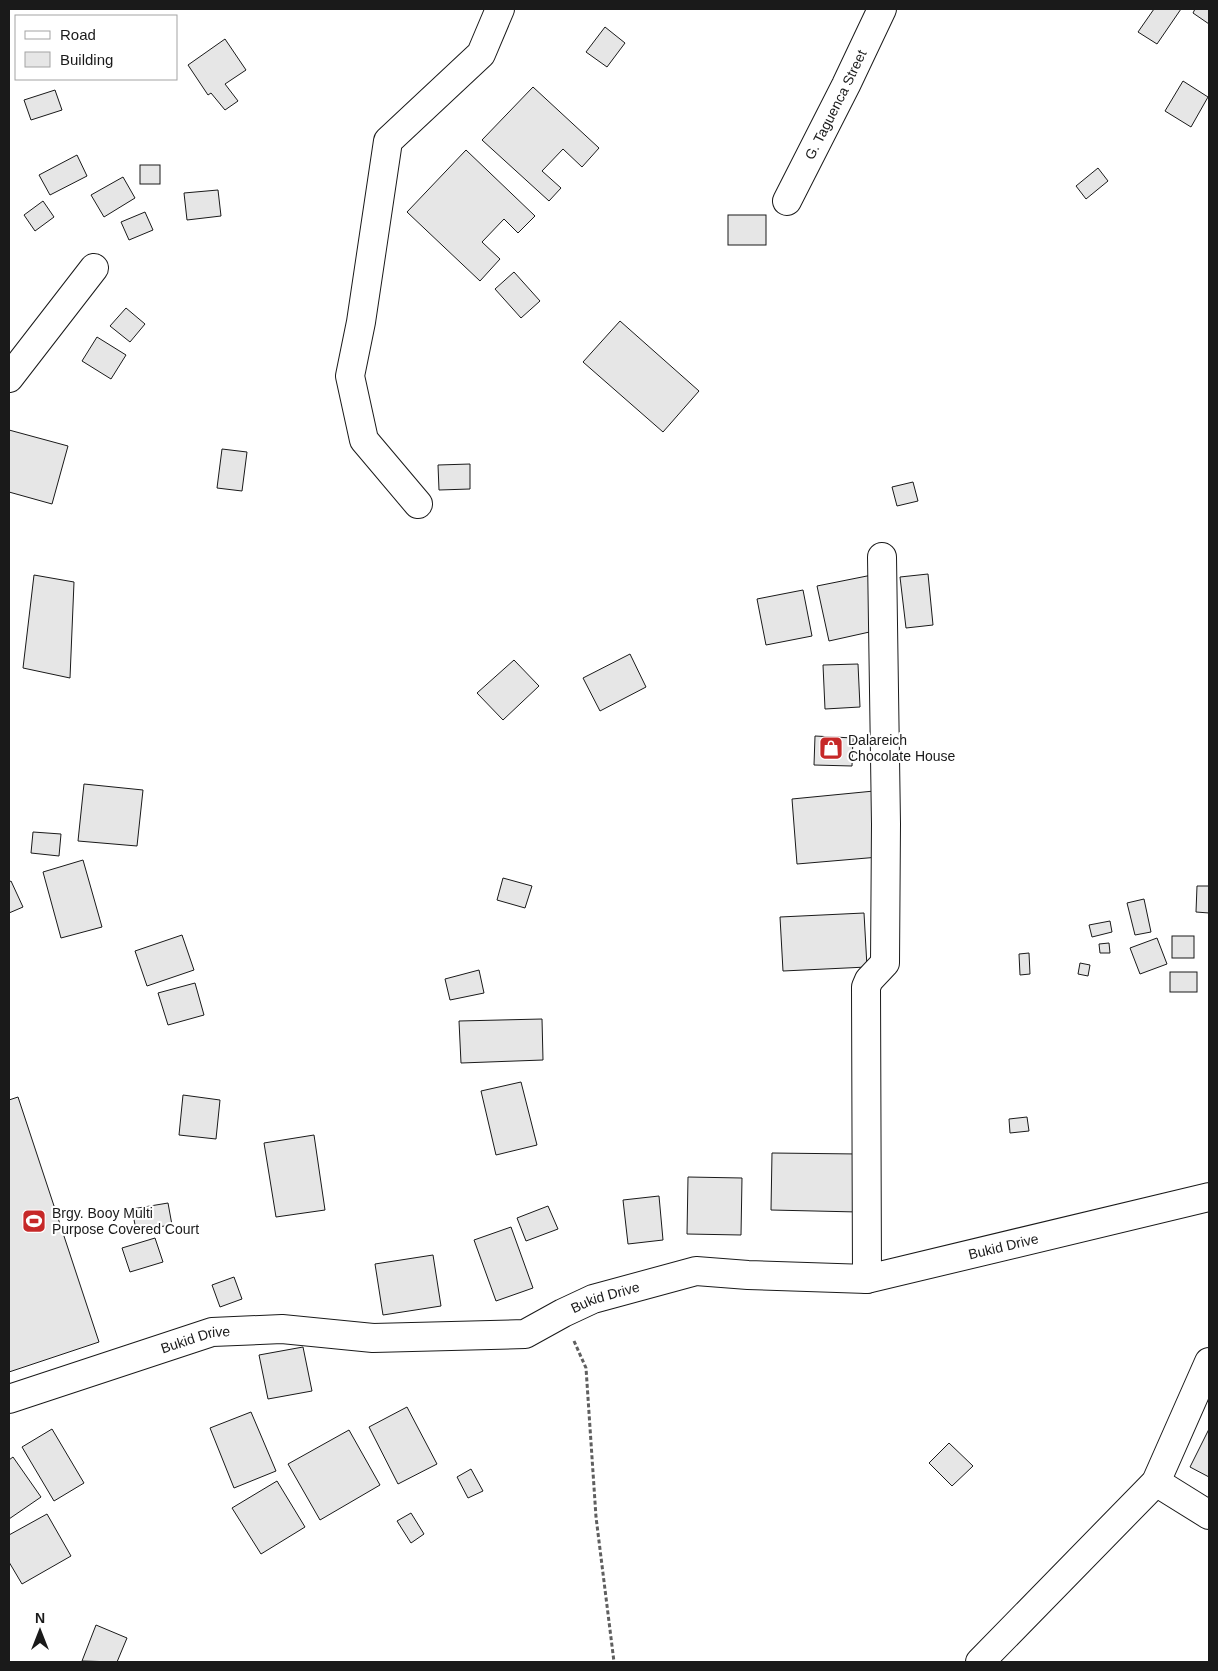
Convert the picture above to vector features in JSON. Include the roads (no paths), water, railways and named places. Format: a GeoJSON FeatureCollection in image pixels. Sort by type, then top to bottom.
{"type":"FeatureCollection","features":[{"type":"Feature","properties":{"kind":"street"},"geometry":{"type":"LineString","coordinates":[[418,504],[364,440],[350,376],[361,322],[388,141],[480,54],[500,9]]}},
{"type":"Feature","properties":{"kind":"street","name":"G. Taguenca Street"},"geometry":{"type":"LineString","coordinates":[[787,201],[882,9]]}},
{"type":"Feature","properties":{"kind":"street"},"geometry":{"type":"LineString","coordinates":[[9,378],[94,268]]}},
{"type":"Feature","properties":{"kind":"street"},"geometry":{"type":"LineString","coordinates":[[867,1278],[866,987],[869,980],[885,963],[886,824],[882,557]]}},
{"type":"Feature","properties":{"kind":"street","name":"Bukid Drive"},"geometry":{"type":"LineString","coordinates":[[9,1399],[212,1332],[282,1330],[373,1338],[525,1334],[563,1312],[593,1299],[696,1271],[748,1275],[867,1278],[1209,1197]]}},
{"type":"Feature","properties":{"kind":"street"},"geometry":{"type":"LineString","coordinates":[[980,1662],[1156,1482],[1209,1362]]}},
{"type":"Feature","properties":{"kind":"street"},"geometry":{"type":"LineString","coordinates":[[1156,1482],[1209,1515]]}},
{"type":"Feature","properties":{"kind":"place","name":"Dalareich Chocolate House"},"geometry":{"type":"Point","coordinates":[831,748]}},
{"type":"Feature","properties":{"kind":"place","name":"Brgy. Booy Multi Purpose Covered Court"},"geometry":{"type":"Point","coordinates":[34,1221]}}]}
